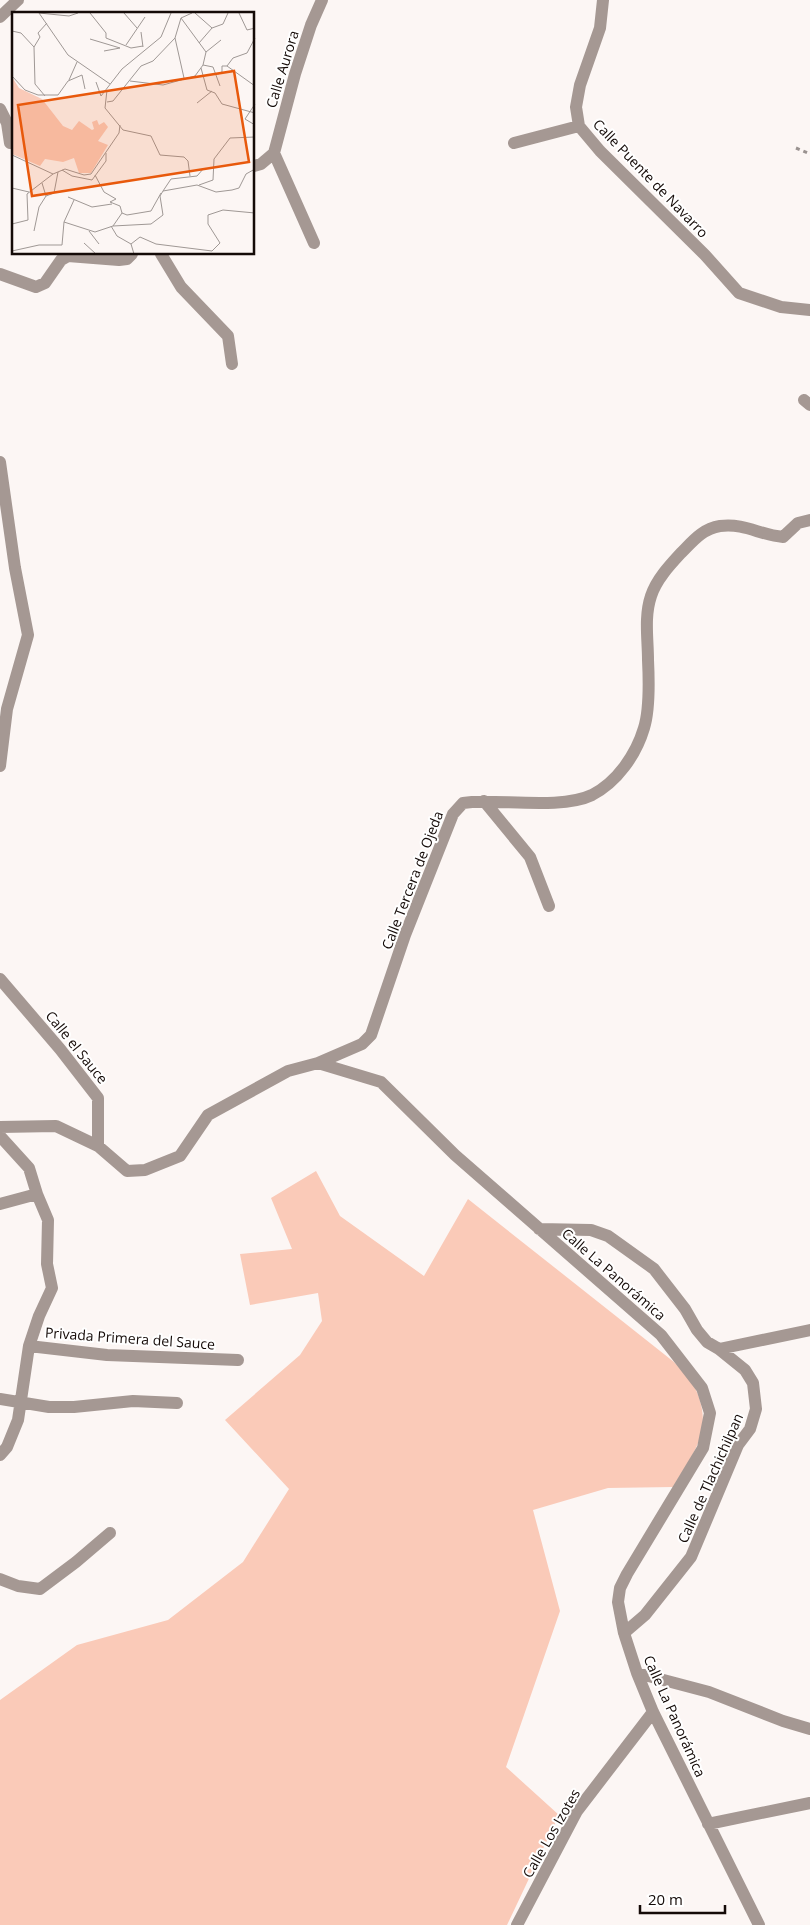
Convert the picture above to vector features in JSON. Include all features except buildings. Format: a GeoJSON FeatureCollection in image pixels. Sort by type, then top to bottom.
{"type":"FeatureCollection","features":[{"type":"Feature","properties":{"kind":"street"},"geometry":{"type":"LineString","coordinates":[[0,17],[18,0]]}},
{"type":"Feature","properties":{"kind":"street","name":"Calle Aurora"},"geometry":{"type":"LineString","coordinates":[[274,153],[295,74],[311,25],[322,0]]}},
{"type":"Feature","properties":{"kind":"street","name":"Calle Puente de Navarro"},"geometry":{"type":"LineString","coordinates":[[603,0],[600,28],[580,85],[576,107],[579,126],[600,151],[705,255],[739,294],[781,307],[810,310]]}},
{"type":"Feature","properties":{"kind":"street"},"geometry":{"type":"LineString","coordinates":[[0,109],[7,123],[8,145]]}},
{"type":"Feature","properties":{"kind":"street"},"geometry":{"type":"LineString","coordinates":[[514,142],[579,126]]}},
{"type":"Feature","properties":{"kind":"street"},"geometry":{"type":"LineString","coordinates":[[255,166],[261,164],[274,153],[314,244]]}},
{"type":"Feature","properties":{"kind":"street"},"geometry":{"type":"LineString","coordinates":[[0,274],[36,287],[45,283],[61,260],[67,255],[119,260],[127,259],[131,255]]}},
{"type":"Feature","properties":{"kind":"street"},"geometry":{"type":"LineString","coordinates":[[162,255],[182,287],[228,336],[232,364]]}},
{"type":"Feature","properties":{"kind":"street"},"geometry":{"type":"LineString","coordinates":[[0,462],[15,568],[28,635],[7,709],[0,766]]}},
{"type":"Feature","properties":{"kind":"street","name":"Calle Tercera de Ojeda"},"geometry":{"type":"LineString","coordinates":[[318,1063],[362,1044],[371,1035],[405,935],[453,814],[463,803],[484,801],[561,803],[591,795],[609,783],[628,762],[645,727],[649,683],[646,616],[651,595],[659,579],[700,533],[719,526],[744,526],[769,535],[783,537],[798,523],[810,520]]}},
{"type":"Feature","properties":{"kind":"street"},"geometry":{"type":"LineString","coordinates":[[484,801],[530,857],[549,906]]}},
{"type":"Feature","properties":{"kind":"street","name":"Calle el Sauce"},"geometry":{"type":"LineString","coordinates":[[0,979],[60,1049],[98,1098],[98,1146]]}},
{"type":"Feature","properties":{"kind":"street"},"geometry":{"type":"LineString","coordinates":[[0,1127],[56,1126],[98,1146],[127,1170],[145,1170],[180,1156],[208,1115],[288,1071],[318,1063]]}},
{"type":"Feature","properties":{"kind":"street","name":"Calle La Panorámica"},"geometry":{"type":"LineString","coordinates":[[318,1063],[381,1082],[455,1155],[661,1335],[702,1388],[710,1413],[703,1448],[620,1588],[618,1602],[624,1633],[637,1673],[653,1712],[759,1925]]}},
{"type":"Feature","properties":{"kind":"street","name":"Privada Primera del Sauce"},"geometry":{"type":"LineString","coordinates":[[0,1136],[29,1168],[48,1220],[47,1264],[52,1288],[39,1316],[29,1346],[106,1354],[238,1360]]}},
{"type":"Feature","properties":{"kind":"street"},"geometry":{"type":"LineString","coordinates":[[0,1204],[37,1194]]}},
{"type":"Feature","properties":{"kind":"street","name":"Calle de Tlachichilpan"},"geometry":{"type":"LineString","coordinates":[[539,1228],[592,1230],[608,1236],[654,1269],[685,1308],[706,1342],[719,1349],[745,1370],[754,1383],[756,1409],[750,1429],[738,1445],[691,1557],[645,1615],[624,1633]]}},
{"type":"Feature","properties":{"kind":"street"},"geometry":{"type":"LineString","coordinates":[[719,1349],[810,1330]]}},
{"type":"Feature","properties":{"kind":"street"},"geometry":{"type":"LineString","coordinates":[[0,1456],[7,1447],[18,1420],[29,1346]]}},
{"type":"Feature","properties":{"kind":"street"},"geometry":{"type":"LineString","coordinates":[[0,1399],[49,1407],[74,1407],[133,1401],[177,1403]]}},
{"type":"Feature","properties":{"kind":"street"},"geometry":{"type":"LineString","coordinates":[[0,1579],[18,1586],[40,1589],[110,1533]]}},
{"type":"Feature","properties":{"kind":"street"},"geometry":{"type":"LineString","coordinates":[[637,1673],[709,1692],[783,1721],[810,1729]]}},
{"type":"Feature","properties":{"kind":"street","name":"Calle Los Izotes"},"geometry":{"type":"LineString","coordinates":[[517,1925],[577,1811],[653,1712]]}},
{"type":"Feature","properties":{"kind":"street"},"geometry":{"type":"LineString","coordinates":[[708,1824],[810,1803]]}},
{"type":"Feature","properties":{"kind":"path"},"geometry":{"type":"LineString","coordinates":[[796,148],[810,154]]}},
{"type":"Feature","properties":{"kind":"shaded area"},"geometry":{"type":"Polygon","coordinates":[[[316,1171],[340,1216],[424,1276],[468,1199],[674,1362],[696,1390],[703,1418],[702,1430],[694,1452],[673,1487],[608,1488],[533,1510],[560,1611],[506,1767],[559,1815],[507,1925],[0,1925],[0,1700],[77,1645],[168,1620],[243,1562],[289,1489],[225,1420],[300,1355],[322,1321],[318,1293],[250,1305],[240,1254],[292,1249],[271,1198],[316,1171]]]}}]}
